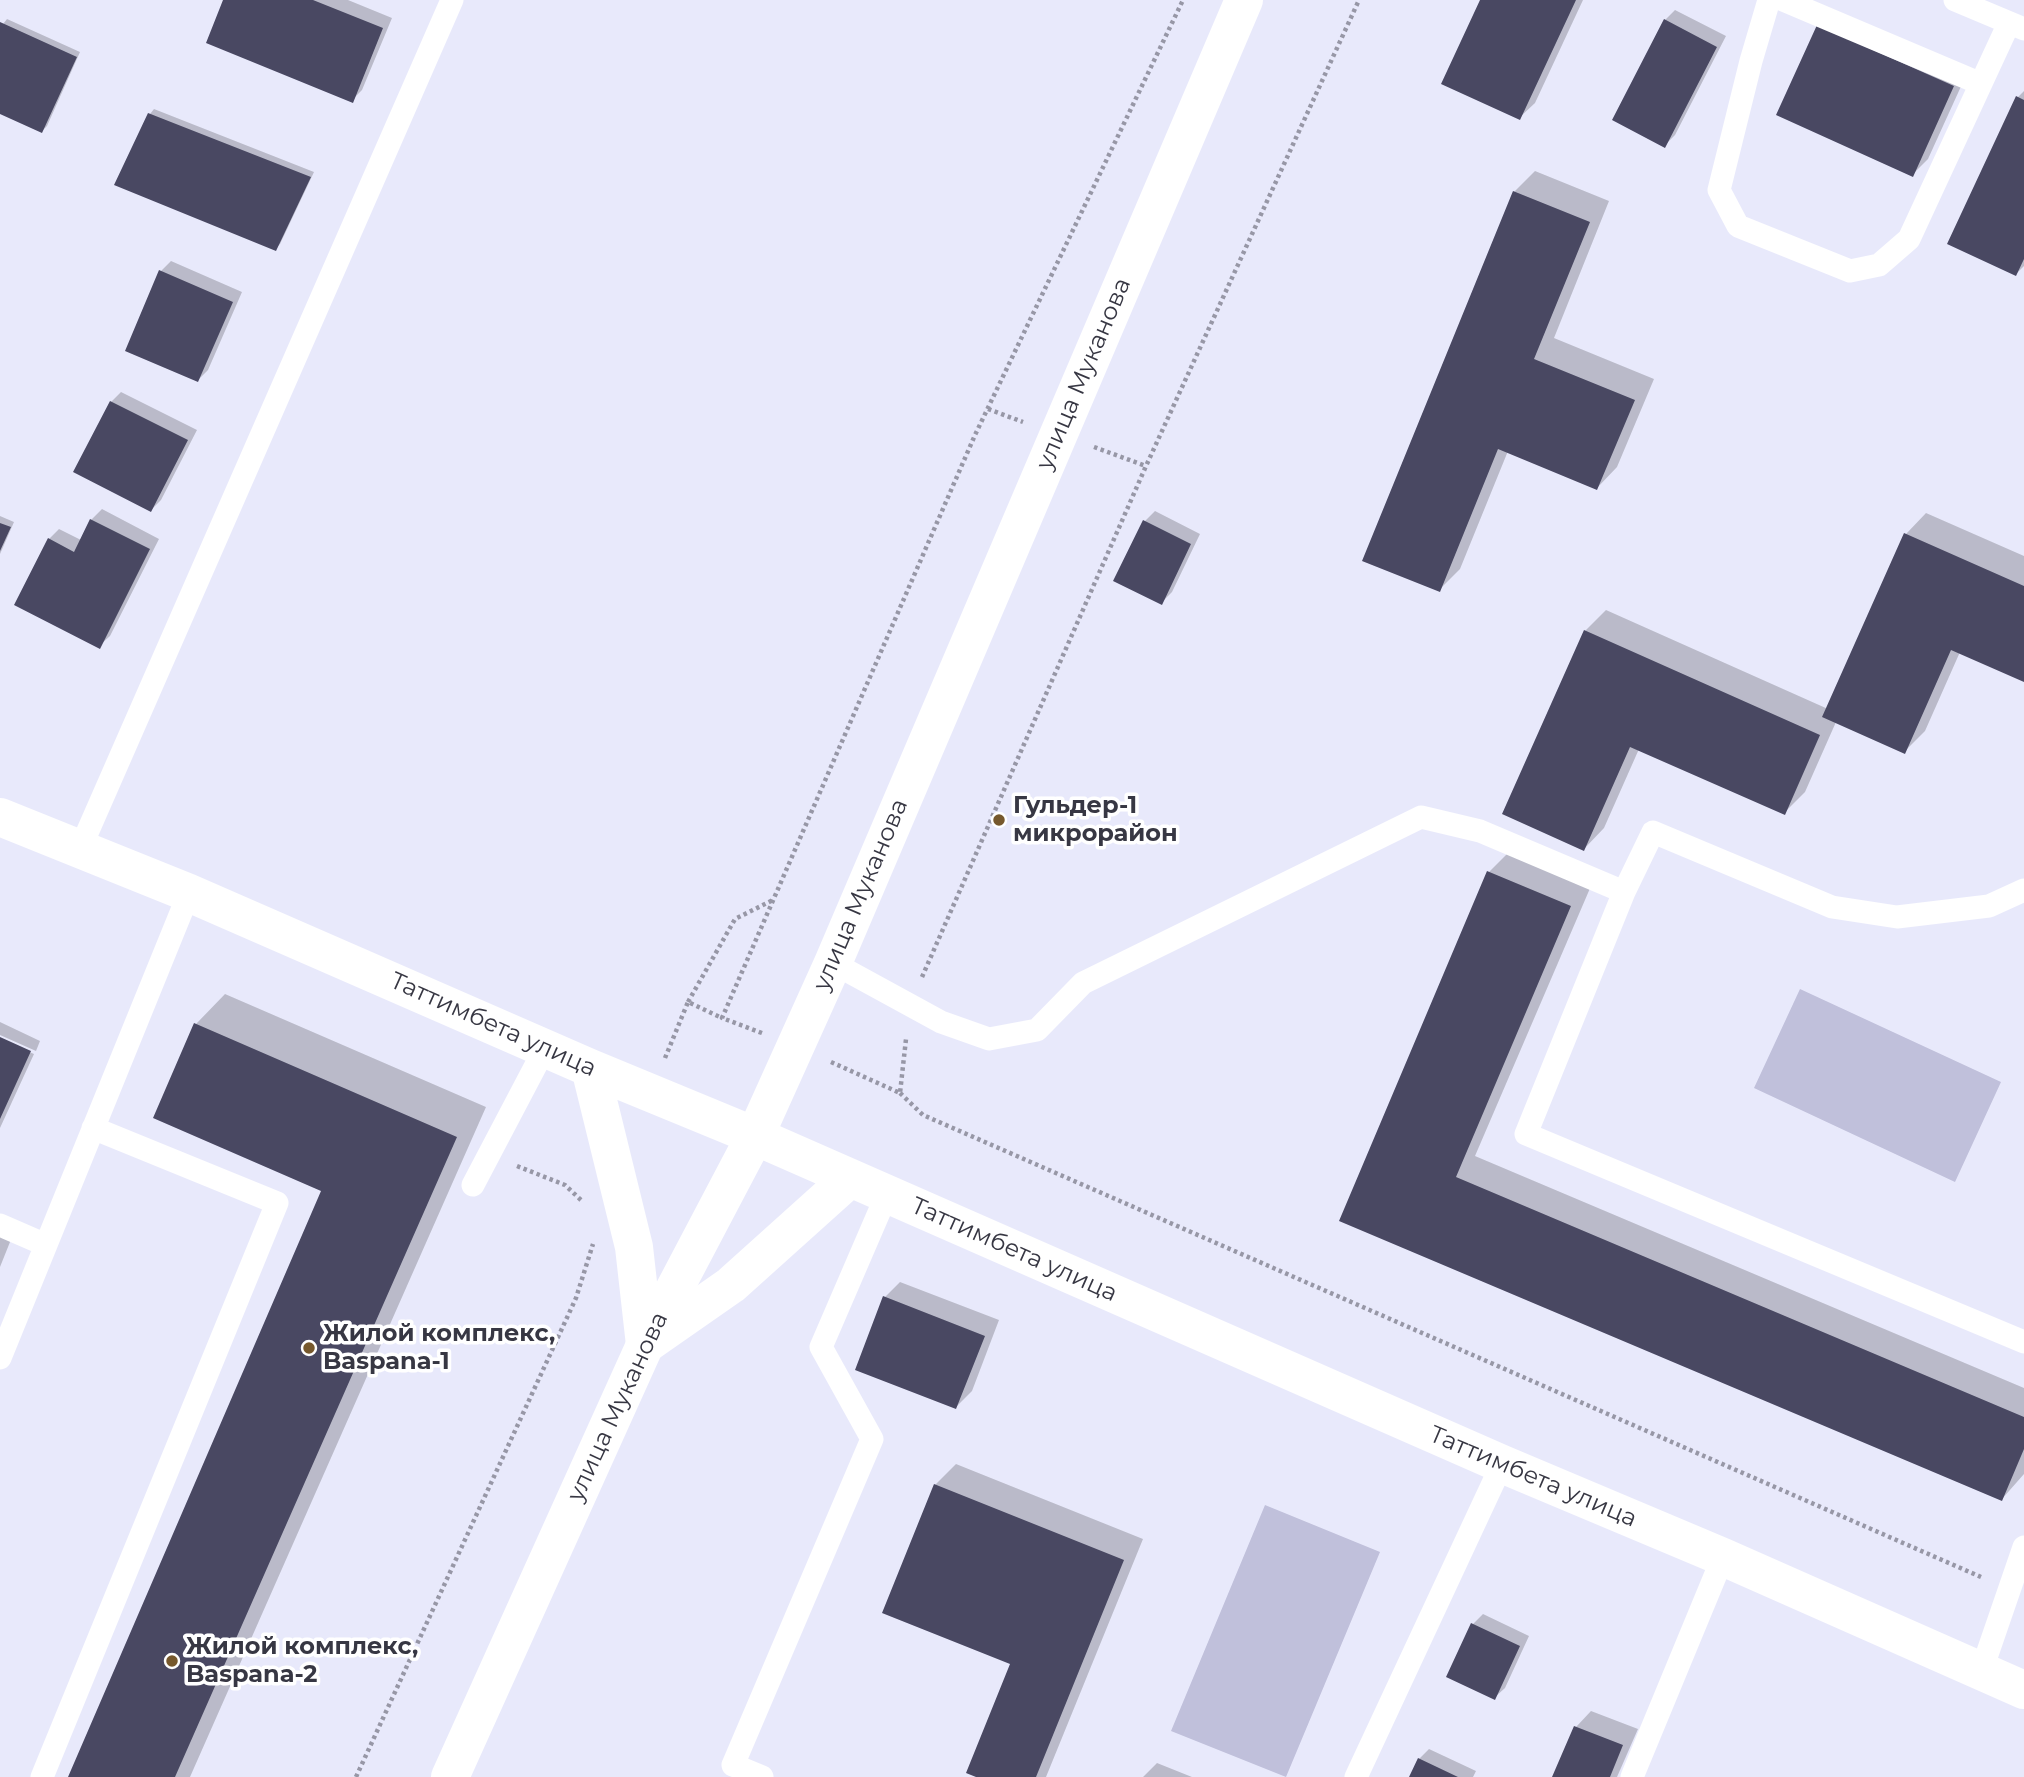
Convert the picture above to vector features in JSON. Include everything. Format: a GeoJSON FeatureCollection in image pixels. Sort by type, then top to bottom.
{"type":"FeatureCollection","features":[{"type":"Feature","properties":{"kind":"main road","name":"улица Муканова"},"geometry":{"type":"LineString","coordinates":[[450,1777],[645,1345],[755,1136],[796,1046],[1244,0]]}},
{"type":"Feature","properties":{"kind":"main road","name":"Таттимбета улица"},"geometry":{"type":"LineString","coordinates":[[0,817],[189,892],[590,1068],[755,1136],[2024,1690]]}},
{"type":"Feature","properties":{"kind":"main road"},"geometry":{"type":"LineString","coordinates":[[590,1068],[634,1247],[645,1345],[732,1285],[850,1178]]}},
{"type":"Feature","properties":{"kind":"lane"},"geometry":{"type":"LineString","coordinates":[[80,849],[452,0]]}},
{"type":"Feature","properties":{"kind":"lane"},"geometry":{"type":"LineString","coordinates":[[1769,0],[1719,190],[1738,226],[1850,271],[1879,265],[1909,239],[1979,83],[2016,26],[1955,0]]}},
{"type":"Feature","properties":{"kind":"lane"},"geometry":{"type":"LineString","coordinates":[[1783,0],[1979,83]]}},
{"type":"Feature","properties":{"kind":"lane"},"geometry":{"type":"LineString","coordinates":[[833,963],[941,1022],[989,1040],[1037,1030],[1083,983],[1421,817],[1480,831],[1624,892]]}},
{"type":"Feature","properties":{"kind":"lane"},"geometry":{"type":"LineString","coordinates":[[2024,890],[1989,906],[1897,917],[1832,907],[1653,832],[1624,892],[1526,1134],[2024,1342]]}},
{"type":"Feature","properties":{"kind":"lane"},"geometry":{"type":"LineString","coordinates":[[0,1358],[189,892]]}},
{"type":"Feature","properties":{"kind":"lane"},"geometry":{"type":"LineString","coordinates":[[473,1185],[545,1048]]}},
{"type":"Feature","properties":{"kind":"lane"},"geometry":{"type":"LineString","coordinates":[[42,1777],[277,1203],[93,1128]]}},
{"type":"Feature","properties":{"kind":"lane"},"geometry":{"type":"LineString","coordinates":[[762,1777],[733,1765],[872,1439],[821,1347],[887,1194]]}},
{"type":"Feature","properties":{"kind":"lane"},"geometry":{"type":"LineString","coordinates":[[0,1225],[46,1245]]}},
{"type":"Feature","properties":{"kind":"lane"},"geometry":{"type":"LineString","coordinates":[[1356,1777],[1502,1464]]}},
{"type":"Feature","properties":{"kind":"lane"},"geometry":{"type":"LineString","coordinates":[[1981,1672],[2024,1547]]}},
{"type":"Feature","properties":{"kind":"lane"},"geometry":{"type":"LineString","coordinates":[[1632,1777],[1723,1557]]}},
{"type":"Feature","properties":{"kind":"path"},"geometry":{"type":"LineString","coordinates":[[722,1018],[975,435],[1183,0]]}},
{"type":"Feature","properties":{"kind":"path"},"geometry":{"type":"LineString","coordinates":[[900,1093],[910,1004],[1146,466],[1359,0]]}},
{"type":"Feature","properties":{"kind":"path"},"geometry":{"type":"LineString","coordinates":[[650,1093],[688,1002],[736,919],[774,900]]}},
{"type":"Feature","properties":{"kind":"path"},"geometry":{"type":"LineString","coordinates":[[688,1002],[796,1046],[900,1093],[923,1115],[2009,1590]]}},
{"type":"Feature","properties":{"kind":"path"},"geometry":{"type":"LineString","coordinates":[[490,1156],[565,1185],[583,1202]]}},
{"type":"Feature","properties":{"kind":"path"},"geometry":{"type":"LineString","coordinates":[[356,1777],[576,1298],[593,1246],[592,1234]]}},
{"type":"Feature","properties":{"kind":"shaded area"},"geometry":{"type":"Polygon","coordinates":[[[1800,989],[2001,1082],[1955,1182],[1754,1088],[1800,989]]]}},
{"type":"Feature","properties":{"kind":"shaded area"},"geometry":{"type":"Polygon","coordinates":[[[1265,1505],[1380,1552],[1286,1777],[1171,1731],[1265,1505]]]}},
{"type":"Feature","properties":{"kind":"building"},"geometry":{"type":"Polygon","coordinates":[[[223,0],[313,0],[383,28],[353,103],[206,43],[223,0]]]}},
{"type":"Feature","properties":{"kind":"building"},"geometry":{"type":"Polygon","coordinates":[[[1480,0],[1576,0],[1520,120],[1441,84],[1480,0]]]}},
{"type":"Feature","properties":{"kind":"building"},"geometry":{"type":"Polygon","coordinates":[[[1664,19],[1717,47],[1665,148],[1612,120],[1664,19]]]}},
{"type":"Feature","properties":{"kind":"building"},"geometry":{"type":"Polygon","coordinates":[[[0,22],[77,57],[42,133],[0,114],[0,22]]]}},
{"type":"Feature","properties":{"kind":"building"},"geometry":{"type":"Polygon","coordinates":[[[1817,25],[1954,86],[1913,177],[1776,115],[1817,25]]]}},
{"type":"Feature","properties":{"kind":"building"},"geometry":{"type":"Polygon","coordinates":[[[2016,96],[2024,100],[2024,259],[2016,276],[1947,244],[2016,96]]]}},
{"type":"Feature","properties":{"kind":"building"},"geometry":{"type":"Polygon","coordinates":[[[148,113],[311,177],[276,251],[114,185],[148,113]]]}},
{"type":"Feature","properties":{"kind":"building"},"geometry":{"type":"Polygon","coordinates":[[[1513,191],[1590,222],[1534,359],[1635,400],[1597,490],[1498,449],[1440,592],[1362,561],[1513,191]]]}},
{"type":"Feature","properties":{"kind":"building"},"geometry":{"type":"Polygon","coordinates":[[[159,270],[233,302],[198,382],[125,351],[159,270]]]}},
{"type":"Feature","properties":{"kind":"building"},"geometry":{"type":"Polygon","coordinates":[[[110,401],[188,440],[151,512],[73,472],[110,401]]]}},
{"type":"Feature","properties":{"kind":"building"},"geometry":{"type":"Polygon","coordinates":[[[90,519],[150,549],[100,649],[14,605],[48,538],[74,552],[90,519]]]}},
{"type":"Feature","properties":{"kind":"building"},"geometry":{"type":"Polygon","coordinates":[[[1143,520],[1191,544],[1162,605],[1113,581],[1143,520]]]}},
{"type":"Feature","properties":{"kind":"building"},"geometry":{"type":"Polygon","coordinates":[[[0,523],[11,527],[0,551],[0,523]]]}},
{"type":"Feature","properties":{"kind":"building"},"geometry":{"type":"Polygon","coordinates":[[[1904,533],[2024,586],[2024,682],[1951,650],[1905,754],[1822,717],[1904,533]]]}},
{"type":"Feature","properties":{"kind":"building"},"geometry":{"type":"Polygon","coordinates":[[[1584,630],[1820,735],[1785,815],[1630,747],[1584,851],[1502,814],[1584,630]]]}},
{"type":"Feature","properties":{"kind":"building"},"geometry":{"type":"Polygon","coordinates":[[[1487,871],[1571,906],[1456,1177],[2024,1417],[2024,1449],[2002,1501],[1339,1221],[1487,871]]]}},
{"type":"Feature","properties":{"kind":"building","name":"Жилой комплекс, Baspana-1"},"geometry":{"type":"Polygon","coordinates":[[[194,1023],[457,1137],[175,1777],[68,1777],[321,1191],[153,1118],[194,1023]]]}},
{"type":"Feature","properties":{"kind":"building"},"geometry":{"type":"Polygon","coordinates":[[[0,1037],[31,1051],[0,1119],[0,1037]]]}},
{"type":"Feature","properties":{"kind":"building"},"geometry":{"type":"Polygon","coordinates":[[[883,1296],[985,1336],[956,1409],[855,1370],[883,1296]]]}},
{"type":"Feature","properties":{"kind":"building"},"geometry":{"type":"Polygon","coordinates":[[[934,1484],[1124,1560],[1036,1777],[976,1777],[966,1773],[1010,1664],[882,1613],[934,1484]]]}},
{"type":"Feature","properties":{"kind":"building"},"geometry":{"type":"Polygon","coordinates":[[[1471,1623],[1520,1646],[1495,1700],[1446,1677],[1471,1623]]]}},
{"type":"Feature","properties":{"kind":"building"},"geometry":{"type":"Polygon","coordinates":[[[1574,1726],[1623,1745],[1610,1777],[1552,1777],[1574,1726]]]}},
{"type":"Feature","properties":{"kind":"building"},"geometry":{"type":"Polygon","coordinates":[[[1418,1758],[1458,1777],[1409,1777],[1418,1758]]]}},
{"type":"Feature","properties":{"kind":"place","name":"Гульдер-1 микрорайон"},"geometry":{"type":"Point","coordinates":[999,820]}},
{"type":"Feature","properties":{"kind":"place","name":"Жилой комплекс, Baspana-1"},"geometry":{"type":"Point","coordinates":[309,1348]}},
{"type":"Feature","properties":{"kind":"place","name":"Жилой комплекс, Baspana-2"},"geometry":{"type":"Point","coordinates":[172,1661]}}]}
